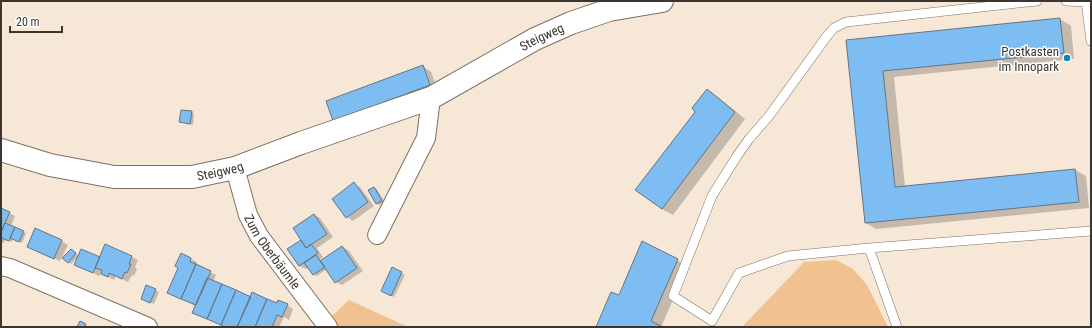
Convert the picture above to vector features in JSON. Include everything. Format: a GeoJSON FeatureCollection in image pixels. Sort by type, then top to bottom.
{"type":"FeatureCollection","features":[{"type":"Feature","properties":{"kind":"street","name":"Steigweg"},"geometry":{"type":"LineString","coordinates":[[1,150],[50,165],[114,177],[192,177],[235,168],[301,143],[431,98],[535,39],[571,23],[609,10],[662,1]]}},
{"type":"Feature","properties":{"kind":"street"},"geometry":{"type":"LineString","coordinates":[[377,235],[426,138],[431,98]]}},
{"type":"Feature","properties":{"kind":"street","name":"Zum Oberbäumle"},"geometry":{"type":"LineString","coordinates":[[235,168],[248,215],[259,236],[328,327]]}},
{"type":"Feature","properties":{"kind":"street"},"geometry":{"type":"LineString","coordinates":[[1,266],[10,268],[148,327]]}},
{"type":"Feature","properties":{"kind":"lane"},"geometry":{"type":"LineString","coordinates":[[1037,1],[846,22],[834,28],[769,116],[749,139],[712,196],[673,296],[711,324],[739,273],[788,256],[869,248],[1091,231]]}},
{"type":"Feature","properties":{"kind":"lane"},"geometry":{"type":"LineString","coordinates":[[1066,1],[1086,2],[1091,41]]}},
{"type":"Feature","properties":{"kind":"lane"},"geometry":{"type":"LineString","coordinates":[[869,248],[897,327]]}},
{"type":"Feature","properties":{"kind":"shaded area"},"geometry":{"type":"Polygon","coordinates":[[[836,260],[853,269],[867,285],[888,327],[742,327],[804,262],[836,260]]]}},
{"type":"Feature","properties":{"kind":"shaded area"},"geometry":{"type":"Polygon","coordinates":[[[349,300],[408,327],[330,327],[324,319],[334,314],[349,300]]]}},
{"type":"Feature","properties":{"kind":"building"},"geometry":{"type":"Polygon","coordinates":[[[1060,18],[1064,53],[883,71],[895,187],[1075,169],[1079,202],[865,223],[846,40],[1060,18]]]}},
{"type":"Feature","properties":{"kind":"building"},"geometry":{"type":"Polygon","coordinates":[[[423,65],[430,85],[333,121],[326,101],[423,65]]]}},
{"type":"Feature","properties":{"kind":"building"},"geometry":{"type":"Polygon","coordinates":[[[707,89],[735,112],[662,209],[635,190],[695,112],[692,108],[707,89]]]}},
{"type":"Feature","properties":{"kind":"building"},"geometry":{"type":"Polygon","coordinates":[[[181,110],[192,111],[190,124],[179,122],[181,110]]]}},
{"type":"Feature","properties":{"kind":"building"},"geometry":{"type":"Polygon","coordinates":[[[354,182],[368,202],[346,218],[332,199],[354,182]]]}},
{"type":"Feature","properties":{"kind":"building"},"geometry":{"type":"Polygon","coordinates":[[[374,187],[382,201],[376,204],[368,190],[374,187]]]}},
{"type":"Feature","properties":{"kind":"building"},"geometry":{"type":"Polygon","coordinates":[[[1,208],[10,212],[1,232],[1,208]]]}},
{"type":"Feature","properties":{"kind":"building"},"geometry":{"type":"Polygon","coordinates":[[[314,214],[327,234],[306,248],[293,228],[314,214]]]}},
{"type":"Feature","properties":{"kind":"building"},"geometry":{"type":"Polygon","coordinates":[[[5,223],[15,227],[9,241],[1,238],[1,232],[5,223]]]}},
{"type":"Feature","properties":{"kind":"building"},"geometry":{"type":"Polygon","coordinates":[[[15,227],[24,231],[19,242],[10,238],[15,227]]]}},
{"type":"Feature","properties":{"kind":"building"},"geometry":{"type":"Polygon","coordinates":[[[35,228],[62,240],[54,259],[27,247],[35,228]]]}},
{"type":"Feature","properties":{"kind":"building"},"geometry":{"type":"Polygon","coordinates":[[[301,240],[306,248],[311,244],[318,253],[299,266],[287,249],[301,240]]]}},
{"type":"Feature","properties":{"kind":"building"},"geometry":{"type":"Polygon","coordinates":[[[642,241],[678,259],[651,321],[663,327],[596,327],[611,292],[619,295],[642,241]]]}},
{"type":"Feature","properties":{"kind":"building"},"geometry":{"type":"Polygon","coordinates":[[[105,244],[132,256],[129,264],[131,264],[127,273],[125,272],[122,279],[109,273],[108,277],[101,274],[102,270],[95,268],[105,244]]]}},
{"type":"Feature","properties":{"kind":"building"},"geometry":{"type":"Polygon","coordinates":[[[342,246],[357,268],[335,283],[320,261],[342,246]]]}},
{"type":"Feature","properties":{"kind":"building"},"geometry":{"type":"Polygon","coordinates":[[[71,249],[76,253],[68,263],[62,258],[71,249]]]}},
{"type":"Feature","properties":{"kind":"building"},"geometry":{"type":"Polygon","coordinates":[[[81,249],[100,257],[93,273],[74,265],[81,249]]]}},
{"type":"Feature","properties":{"kind":"building"},"geometry":{"type":"Polygon","coordinates":[[[181,253],[191,258],[190,262],[196,264],[181,299],[167,293],[178,268],[175,266],[181,253]]]}},
{"type":"Feature","properties":{"kind":"building"},"geometry":{"type":"Polygon","coordinates":[[[316,255],[325,267],[313,275],[304,263],[316,255]]]}},
{"type":"Feature","properties":{"kind":"building"},"geometry":{"type":"Polygon","coordinates":[[[196,264],[211,271],[196,305],[181,299],[196,264]]]}},
{"type":"Feature","properties":{"kind":"building"},"geometry":{"type":"Polygon","coordinates":[[[392,267],[402,272],[391,296],[381,291],[392,267]]]}},
{"type":"Feature","properties":{"kind":"building"},"geometry":{"type":"Polygon","coordinates":[[[207,278],[222,284],[207,319],[192,313],[207,278]]]}},
{"type":"Feature","properties":{"kind":"building"},"geometry":{"type":"Polygon","coordinates":[[[222,284],[236,290],[221,325],[207,319],[222,284]]]}},
{"type":"Feature","properties":{"kind":"building"},"geometry":{"type":"Polygon","coordinates":[[[146,285],[156,289],[150,303],[141,299],[146,285]]]}},
{"type":"Feature","properties":{"kind":"building"},"geometry":{"type":"Polygon","coordinates":[[[236,290],[251,297],[237,327],[225,327],[221,325],[236,290]]]}},
{"type":"Feature","properties":{"kind":"building"},"geometry":{"type":"Polygon","coordinates":[[[252,292],[267,299],[255,327],[237,327],[252,292]]]}},
{"type":"Feature","properties":{"kind":"building"},"geometry":{"type":"Polygon","coordinates":[[[267,299],[277,303],[278,300],[288,304],[282,317],[277,315],[272,327],[255,327],[267,299]]]}},
{"type":"Feature","properties":{"kind":"building"},"geometry":{"type":"Polygon","coordinates":[[[80,321],[86,324],[85,327],[77,327],[80,321]]]}},
{"type":"Feature","properties":{"kind":"place","name":"Postkasten im Innopark"},"geometry":{"type":"Point","coordinates":[1067,58]}}]}
